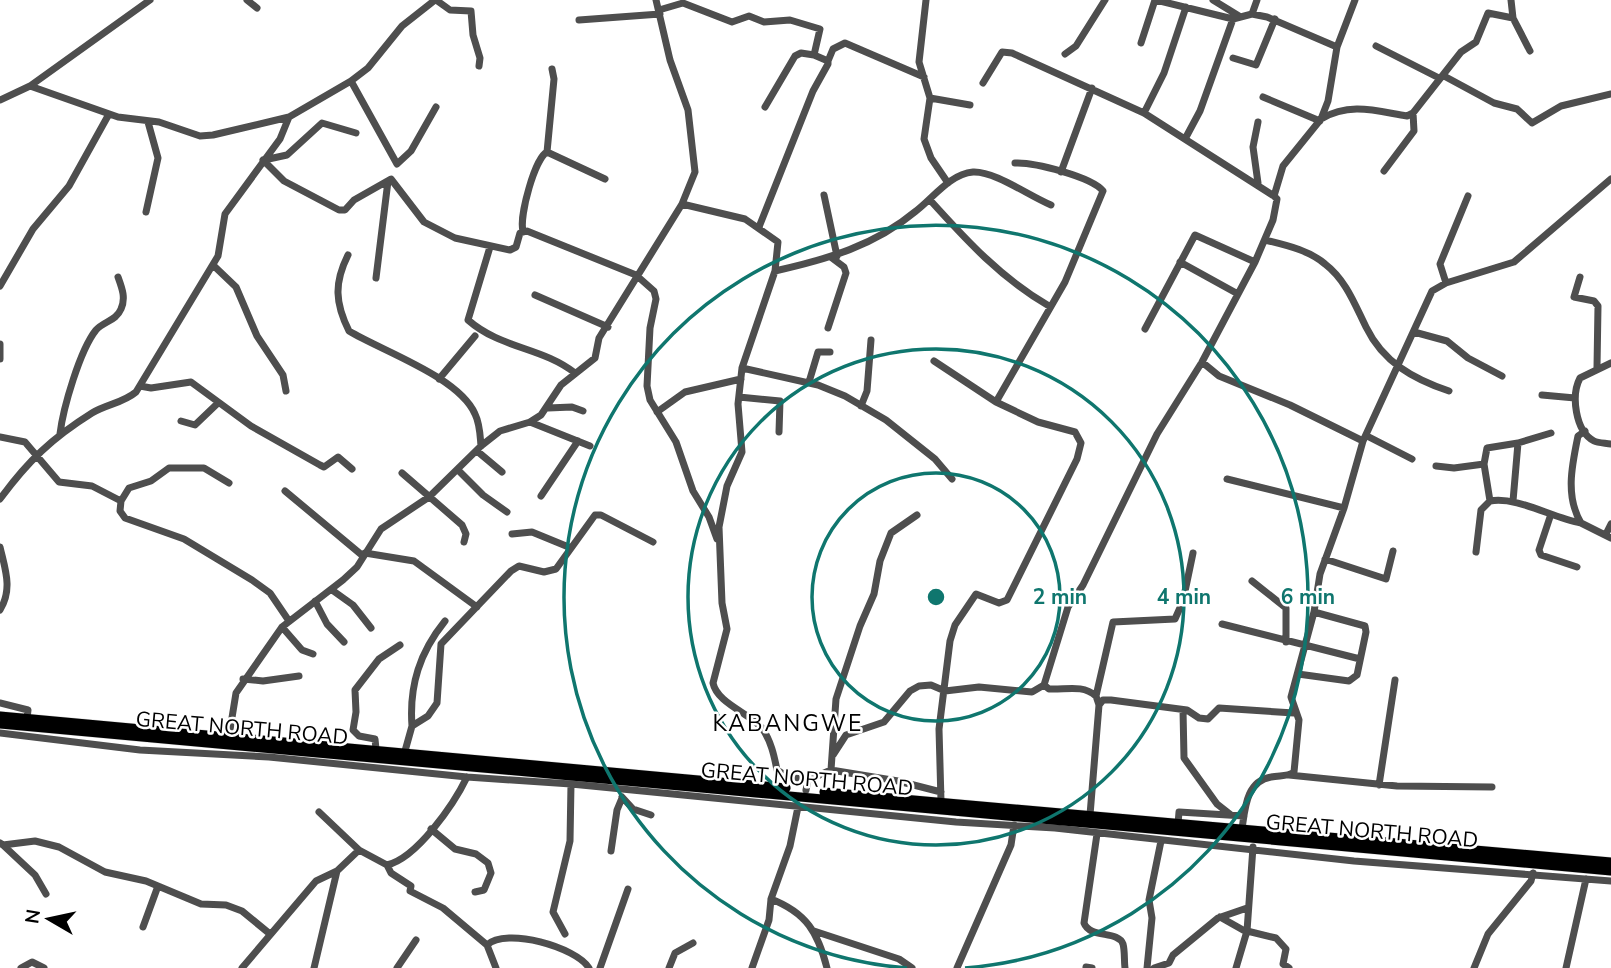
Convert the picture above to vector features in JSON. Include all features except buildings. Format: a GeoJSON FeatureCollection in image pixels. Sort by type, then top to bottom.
{"type":"FeatureCollection","features":[{"type":"Feature","properties":{"kind":"main road","name":"GREAT NORTH ROAD"},"geometry":{"type":"LineString","coordinates":[[0,716],[807,785],[894,798],[941,797],[1178,824],[1611,862]]}},
{"type":"Feature","properties":{"kind":"main road","name":"GREAT NORTH ROAD"},"geometry":{"type":"LineString","coordinates":[[0,724],[1253,843],[1611,871]]}},
{"type":"Feature","properties":{"kind":"street"},"geometry":{"type":"LineString","coordinates":[[0,100],[30,86],[150,0]]}},
{"type":"Feature","properties":{"kind":"street"},"geometry":{"type":"LineString","coordinates":[[247,0],[257,8]]}},
{"type":"Feature","properties":{"kind":"street"},"geometry":{"type":"LineString","coordinates":[[30,86],[109,114],[159,122],[205,136],[289,117],[351,81],[374,61],[402,26],[436,0],[450,10],[471,11],[474,15],[473,35],[480,58],[479,66]]}},
{"type":"Feature","properties":{"kind":"street"},"geometry":{"type":"LineString","coordinates":[[229,736],[233,706],[243,679],[282,627],[332,590],[357,567],[381,529],[429,497],[500,431],[530,422],[548,408],[561,385],[595,358],[599,338],[682,204],[695,172],[694,146],[683,89],[670,60],[656,0]]}},
{"type":"Feature","properties":{"kind":"street"},"geometry":{"type":"LineString","coordinates":[[926,0],[919,62],[930,98],[924,139],[927,150],[948,183]]}},
{"type":"Feature","properties":{"kind":"street"},"geometry":{"type":"LineString","coordinates":[[1065,54],[1076,46],[1105,0]]}},
{"type":"Feature","properties":{"kind":"street"},"geometry":{"type":"LineString","coordinates":[[1141,43],[1156,0],[1236,18],[1252,14],[1275,19],[1336,47]]}},
{"type":"Feature","properties":{"kind":"street"},"geometry":{"type":"LineString","coordinates":[[1213,0],[1236,18]]}},
{"type":"Feature","properties":{"kind":"street"},"geometry":{"type":"LineString","coordinates":[[1252,14],[1257,0]]}},
{"type":"Feature","properties":{"kind":"street"},"geometry":{"type":"LineString","coordinates":[[1321,120],[1328,101],[1336,47],[1355,0]]}},
{"type":"Feature","properties":{"kind":"street"},"geometry":{"type":"LineString","coordinates":[[1511,0],[1513,18],[1530,51]]}},
{"type":"Feature","properties":{"kind":"street"},"geometry":{"type":"LineString","coordinates":[[579,20],[659,12],[679,2],[732,22],[749,16],[764,22],[795,20],[820,29],[814,55]]}},
{"type":"Feature","properties":{"kind":"street"},"geometry":{"type":"LineString","coordinates":[[1144,113],[1164,73],[1186,7]]}},
{"type":"Feature","properties":{"kind":"street"},"geometry":{"type":"LineString","coordinates":[[1274,196],[1283,166],[1321,120],[1336,110],[1360,107],[1407,116],[1413,113],[1461,52],[1476,43],[1488,13],[1513,18]]}},
{"type":"Feature","properties":{"kind":"street"},"geometry":{"type":"LineString","coordinates":[[1185,139],[1200,111],[1236,18]]}},
{"type":"Feature","properties":{"kind":"street"},"geometry":{"type":"LineString","coordinates":[[1234,58],[1256,65],[1275,19]]}},
{"type":"Feature","properties":{"kind":"street"},"geometry":{"type":"LineString","coordinates":[[759,227],[833,49],[845,43],[925,77]]}},
{"type":"Feature","properties":{"kind":"street"},"geometry":{"type":"LineString","coordinates":[[1376,46],[1494,103],[1517,109],[1532,123],[1561,106],[1611,94]]}},
{"type":"Feature","properties":{"kind":"street"},"geometry":{"type":"LineString","coordinates":[[833,755],[849,733],[886,721],[910,691],[931,685],[945,691],[979,687],[1032,692],[1044,685],[1068,607],[1083,585],[1157,435],[1202,362],[1255,262],[1275,213],[1277,199],[1258,183],[1223,166],[1144,113],[1091,88],[1006,51],[996,58],[983,83]]}},
{"type":"Feature","properties":{"kind":"street"},"geometry":{"type":"LineString","coordinates":[[765,107],[795,56],[800,53],[814,55],[828,61]]}},
{"type":"Feature","properties":{"kind":"street"},"geometry":{"type":"LineString","coordinates":[[547,152],[554,79],[552,69]]}},
{"type":"Feature","properties":{"kind":"street"},"geometry":{"type":"LineString","coordinates":[[351,81],[397,164]]}},
{"type":"Feature","properties":{"kind":"street"},"geometry":{"type":"LineString","coordinates":[[1061,172],[1091,88]]}},
{"type":"Feature","properties":{"kind":"street"},"geometry":{"type":"LineString","coordinates":[[1263,97],[1321,120]]}},
{"type":"Feature","properties":{"kind":"street"},"geometry":{"type":"LineString","coordinates":[[930,98],[970,105]]}},
{"type":"Feature","properties":{"kind":"street"},"geometry":{"type":"LineString","coordinates":[[376,278],[389,180],[397,164],[411,150],[436,107]]}},
{"type":"Feature","properties":{"kind":"street"},"geometry":{"type":"LineString","coordinates":[[1384,171],[1414,131],[1413,113]]}},
{"type":"Feature","properties":{"kind":"street"},"geometry":{"type":"LineString","coordinates":[[0,286],[33,229],[69,186],[109,114]]}},
{"type":"Feature","properties":{"kind":"street"},"geometry":{"type":"LineString","coordinates":[[0,499],[35,455],[60,433],[98,410],[129,398],[140,386],[197,287],[214,266],[222,246],[225,214],[286,131],[289,117]]}},
{"type":"Feature","properties":{"kind":"street"},"geometry":{"type":"LineString","coordinates":[[146,212],[158,158],[148,121]]}},
{"type":"Feature","properties":{"kind":"street"},"geometry":{"type":"LineString","coordinates":[[1258,122],[1252,147],[1258,183]]}},
{"type":"Feature","properties":{"kind":"street"},"geometry":{"type":"LineString","coordinates":[[263,160],[287,155],[322,123],[356,133]]}},
{"type":"Feature","properties":{"kind":"street"},"geometry":{"type":"LineString","coordinates":[[547,152],[606,179]]}},
{"type":"Feature","properties":{"kind":"street"},"geometry":{"type":"LineString","coordinates":[[389,180],[424,222],[454,238],[514,250],[523,231],[522,219],[539,157],[547,152]]}},
{"type":"Feature","properties":{"kind":"street"},"geometry":{"type":"LineString","coordinates":[[263,160],[284,181],[339,210],[345,210],[354,200],[389,180]]}},
{"type":"Feature","properties":{"kind":"street"},"geometry":{"type":"LineString","coordinates":[[996,402],[1065,282],[1103,191],[1099,185],[1061,172],[1015,163]]}},
{"type":"Feature","properties":{"kind":"street"},"geometry":{"type":"LineString","coordinates":[[775,271],[835,257],[881,236],[930,200],[948,183],[971,172],[1000,179],[1051,205]]}},
{"type":"Feature","properties":{"kind":"street"},"geometry":{"type":"LineString","coordinates":[[1288,775],[1295,768],[1298,720],[1291,698],[1325,559],[1365,438],[1432,291],[1446,283],[1514,262],[1611,179]]}},
{"type":"Feature","properties":{"kind":"street"},"geometry":{"type":"LineString","coordinates":[[824,195],[835,257],[846,273],[828,328]]}},
{"type":"Feature","properties":{"kind":"street"},"geometry":{"type":"LineString","coordinates":[[1446,283],[1440,264],[1468,196]]}},
{"type":"Feature","properties":{"kind":"street"},"geometry":{"type":"LineString","coordinates":[[930,200],[982,259],[1026,293],[1049,306]]}},
{"type":"Feature","properties":{"kind":"street"},"geometry":{"type":"LineString","coordinates":[[682,204],[738,217],[759,227],[778,242],[775,271],[742,368],[739,397],[742,453],[727,486],[717,539]]}},
{"type":"Feature","properties":{"kind":"street"},"geometry":{"type":"LineString","coordinates":[[523,231],[636,275],[654,291],[656,299],[650,336],[651,360],[647,386],[650,400],[677,442],[686,472],[717,539],[727,629],[714,688],[761,728],[771,743],[777,770],[807,785],[831,770],[898,781],[941,797],[939,729],[950,641],[955,625],[976,594],[999,603],[1007,600],[1077,459],[1081,443],[1075,432],[1038,422],[996,402],[934,361]]}},
{"type":"Feature","properties":{"kind":"street"},"geometry":{"type":"LineString","coordinates":[[1144,329],[1195,235],[1255,262]]}},
{"type":"Feature","properties":{"kind":"street"},"geometry":{"type":"LineString","coordinates":[[1265,240],[1309,254],[1329,267],[1349,291],[1373,339],[1398,369],[1449,391]]}},
{"type":"Feature","properties":{"kind":"street"},"geometry":{"type":"LineString","coordinates":[[490,247],[468,320],[494,340],[561,364],[575,373]]}},
{"type":"Feature","properties":{"kind":"street"},"geometry":{"type":"LineString","coordinates":[[348,256],[337,282],[337,298],[349,331],[387,348],[439,379],[474,411],[479,449],[502,472]]}},
{"type":"Feature","properties":{"kind":"street"},"geometry":{"type":"LineString","coordinates":[[1180,262],[1238,294]]}},
{"type":"Feature","properties":{"kind":"street"},"geometry":{"type":"LineString","coordinates":[[214,266],[236,287],[257,336],[283,375],[286,391]]}},
{"type":"Feature","properties":{"kind":"street"},"geometry":{"type":"LineString","coordinates":[[60,433],[68,393],[90,340],[95,331],[113,320],[123,306],[123,291],[118,277]]}},
{"type":"Feature","properties":{"kind":"street"},"geometry":{"type":"LineString","coordinates":[[1580,277],[1574,297],[1598,306],[1597,367]]}},
{"type":"Feature","properties":{"kind":"street"},"geometry":{"type":"LineString","coordinates":[[535,295],[608,327]]}},
{"type":"Feature","properties":{"kind":"street"},"geometry":{"type":"LineString","coordinates":[[1414,332],[1447,341],[1468,358],[1503,376]]}},
{"type":"Feature","properties":{"kind":"street"},"geometry":{"type":"LineString","coordinates":[[439,379],[475,336]]}},
{"type":"Feature","properties":{"kind":"street"},"geometry":{"type":"LineString","coordinates":[[861,406],[867,391],[871,340]]}},
{"type":"Feature","properties":{"kind":"street"},"geometry":{"type":"LineString","coordinates":[[0,344],[0,359]]}},
{"type":"Feature","properties":{"kind":"street"},"geometry":{"type":"LineString","coordinates":[[809,382],[816,355],[821,350],[830,352]]}},
{"type":"Feature","properties":{"kind":"street"},"geometry":{"type":"LineString","coordinates":[[1202,362],[1219,376],[1412,459]]}},
{"type":"Feature","properties":{"kind":"street"},"geometry":{"type":"LineString","coordinates":[[1611,363],[1597,367],[1580,378],[1575,398],[1585,431],[1595,441],[1611,444]]}},
{"type":"Feature","properties":{"kind":"street"},"geometry":{"type":"LineString","coordinates":[[742,368],[809,382],[861,406],[886,420],[935,459],[953,478]]}},
{"type":"Feature","properties":{"kind":"street"},"geometry":{"type":"LineString","coordinates":[[657,412],[685,392],[741,379]]}},
{"type":"Feature","properties":{"kind":"street"},"geometry":{"type":"LineString","coordinates":[[140,386],[150,388],[187,382],[251,426],[320,465],[324,467],[338,457],[352,469]]}},
{"type":"Feature","properties":{"kind":"street"},"geometry":{"type":"LineString","coordinates":[[1542,396],[1575,398]]}},
{"type":"Feature","properties":{"kind":"street"},"geometry":{"type":"LineString","coordinates":[[739,397],[779,401],[779,432]]}},
{"type":"Feature","properties":{"kind":"street"},"geometry":{"type":"LineString","coordinates":[[181,421],[195,425],[218,403]]}},
{"type":"Feature","properties":{"kind":"street"},"geometry":{"type":"LineString","coordinates":[[548,408],[572,407],[583,411]]}},
{"type":"Feature","properties":{"kind":"street"},"geometry":{"type":"LineString","coordinates":[[530,422],[590,446]]}},
{"type":"Feature","properties":{"kind":"street"},"geometry":{"type":"LineString","coordinates":[[1581,523],[1574,507],[1571,475],[1578,436],[1585,431]]}},
{"type":"Feature","properties":{"kind":"street"},"geometry":{"type":"LineString","coordinates":[[1490,502],[1485,464],[1488,447],[1518,443],[1551,433]]}},
{"type":"Feature","properties":{"kind":"street"},"geometry":{"type":"LineString","coordinates":[[0,437],[25,442],[59,482],[92,486],[121,501]]}},
{"type":"Feature","properties":{"kind":"street"},"geometry":{"type":"LineString","coordinates":[[541,496],[578,441]]}},
{"type":"Feature","properties":{"kind":"street"},"geometry":{"type":"LineString","coordinates":[[1513,501],[1518,443]]}},
{"type":"Feature","properties":{"kind":"street"},"geometry":{"type":"LineString","coordinates":[[1436,466],[1454,468],[1485,464]]}},
{"type":"Feature","properties":{"kind":"street"},"geometry":{"type":"LineString","coordinates":[[229,483],[204,468],[169,468],[151,481],[129,488],[121,501],[120,511],[125,518],[184,539],[252,580],[270,593],[289,621]]}},
{"type":"Feature","properties":{"kind":"street"},"geometry":{"type":"LineString","coordinates":[[458,471],[483,495],[507,512]]}},
{"type":"Feature","properties":{"kind":"street"},"geometry":{"type":"LineString","coordinates":[[402,473],[462,525],[466,534],[464,542]]}},
{"type":"Feature","properties":{"kind":"street"},"geometry":{"type":"LineString","coordinates":[[1227,479],[1344,508]]}},
{"type":"Feature","properties":{"kind":"street"},"geometry":{"type":"LineString","coordinates":[[285,491],[364,555],[420,564],[477,607]]}},
{"type":"Feature","properties":{"kind":"street"},"geometry":{"type":"LineString","coordinates":[[1476,552],[1481,510],[1490,502],[1513,501],[1550,517],[1581,523],[1609,536],[1611,524]]}},
{"type":"Feature","properties":{"kind":"street"},"geometry":{"type":"LineString","coordinates":[[412,726],[428,716],[437,703],[440,644],[515,567],[550,572],[556,569],[593,516],[598,515],[653,542]]}},
{"type":"Feature","properties":{"kind":"street"},"geometry":{"type":"LineString","coordinates":[[831,770],[836,699],[860,626],[874,594],[880,561],[891,533],[917,515]]}},
{"type":"Feature","properties":{"kind":"street"},"geometry":{"type":"LineString","coordinates":[[1550,517],[1539,551],[1541,555],[1577,568]]}},
{"type":"Feature","properties":{"kind":"street"},"geometry":{"type":"LineString","coordinates":[[512,534],[532,532],[571,548]]}},
{"type":"Feature","properties":{"kind":"street"},"geometry":{"type":"LineString","coordinates":[[0,547],[8,582],[6,600],[0,610]]}},
{"type":"Feature","properties":{"kind":"street"},"geometry":{"type":"LineString","coordinates":[[1325,559],[1386,579],[1392,551]]}},
{"type":"Feature","properties":{"kind":"street"},"geometry":{"type":"LineString","coordinates":[[1096,696],[1113,622],[1175,619],[1183,601],[1193,553]]}},
{"type":"Feature","properties":{"kind":"street"},"geometry":{"type":"LineString","coordinates":[[1252,581],[1286,608],[1286,642]]}},
{"type":"Feature","properties":{"kind":"street"},"geometry":{"type":"LineString","coordinates":[[332,590],[352,606],[371,628]]}},
{"type":"Feature","properties":{"kind":"street"},"geometry":{"type":"LineString","coordinates":[[315,601],[327,624],[344,642]]}},
{"type":"Feature","properties":{"kind":"street"},"geometry":{"type":"LineString","coordinates":[[1298,674],[1349,681],[1357,675],[1365,626],[1314,612]]}},
{"type":"Feature","properties":{"kind":"street"},"geometry":{"type":"LineString","coordinates":[[405,751],[412,726],[411,707],[420,660],[445,621]]}},
{"type":"Feature","properties":{"kind":"street"},"geometry":{"type":"LineString","coordinates":[[1222,624],[1360,659]]}},
{"type":"Feature","properties":{"kind":"street"},"geometry":{"type":"LineString","coordinates":[[282,627],[302,650],[313,654]]}},
{"type":"Feature","properties":{"kind":"street"},"geometry":{"type":"LineString","coordinates":[[376,749],[375,739],[359,736],[353,730],[355,690],[379,660],[400,645]]}},
{"type":"Feature","properties":{"kind":"street"},"geometry":{"type":"LineString","coordinates":[[243,679],[299,676]]}},
{"type":"Feature","properties":{"kind":"street"},"geometry":{"type":"LineString","coordinates":[[1379,785],[1395,680]]}},
{"type":"Feature","properties":{"kind":"street"},"geometry":{"type":"LineString","coordinates":[[1044,685],[1049,689],[1090,690],[1096,696],[1099,705],[1090,815]]}},
{"type":"Feature","properties":{"kind":"street"},"geometry":{"type":"LineString","coordinates":[[1099,705],[1103,700],[1111,700],[1183,710],[1208,719],[1219,708],[1294,713]]}},
{"type":"Feature","properties":{"kind":"street"},"geometry":{"type":"LineString","coordinates":[[0,703],[28,710],[27,718]]}},
{"type":"Feature","properties":{"kind":"street"},"geometry":{"type":"LineString","coordinates":[[1183,710],[1184,758],[1217,804],[1231,815]]}},
{"type":"Feature","properties":{"kind":"street"},"geometry":{"type":"LineString","coordinates":[[0,733],[130,749],[269,757],[467,777],[571,784],[623,794],[1014,825],[1161,841],[1253,843],[1354,861],[1611,881]]}},
{"type":"Feature","properties":{"kind":"street"},"geometry":{"type":"LineString","coordinates":[[1242,829],[1247,800],[1256,785],[1270,777],[1288,775],[1379,785],[1492,787]]}},
{"type":"Feature","properties":{"kind":"street"},"geometry":{"type":"LineString","coordinates":[[387,865],[405,857],[431,829],[458,796],[467,777]]}},
{"type":"Feature","properties":{"kind":"street"},"geometry":{"type":"LineString","coordinates":[[894,798],[898,781]]}},
{"type":"Feature","properties":{"kind":"street"},"geometry":{"type":"LineString","coordinates":[[565,934],[553,912],[570,841],[571,784]]}},
{"type":"Feature","properties":{"kind":"street"},"geometry":{"type":"LineString","coordinates":[[623,794],[633,809],[650,815]]}},
{"type":"Feature","properties":{"kind":"street"},"geometry":{"type":"LineString","coordinates":[[611,851],[617,810],[623,794]]}},
{"type":"Feature","properties":{"kind":"street"},"geometry":{"type":"LineString","coordinates":[[752,968],[769,920],[772,899],[790,846],[798,807]]}},
{"type":"Feature","properties":{"kind":"street"},"geometry":{"type":"LineString","coordinates":[[319,812],[359,850],[387,865],[391,873],[411,886],[410,891],[443,908],[487,945],[493,967]]}},
{"type":"Feature","properties":{"kind":"street"},"geometry":{"type":"LineString","coordinates":[[1178,824],[1178,812],[1244,816]]}},
{"type":"Feature","properties":{"kind":"street"},"geometry":{"type":"LineString","coordinates":[[957,968],[1011,845],[1014,825]]}},
{"type":"Feature","properties":{"kind":"street"},"geometry":{"type":"LineString","coordinates":[[431,829],[455,849],[476,854],[488,863],[490,878],[484,890],[475,892]]}},
{"type":"Feature","properties":{"kind":"street"},"geometry":{"type":"LineString","coordinates":[[1097,834],[1084,923],[1090,930],[1119,939],[1123,943],[1125,968]]}},
{"type":"Feature","properties":{"kind":"street"},"geometry":{"type":"LineString","coordinates":[[1,844],[28,841],[59,847],[105,872],[158,886],[201,904],[226,905],[242,911],[270,934]]}},
{"type":"Feature","properties":{"kind":"street"},"geometry":{"type":"LineString","coordinates":[[1147,968],[1152,918],[1149,900],[1161,841]]}},
{"type":"Feature","properties":{"kind":"street"},"geometry":{"type":"LineString","coordinates":[[1236,968],[1247,931],[1253,843]]}},
{"type":"Feature","properties":{"kind":"street"},"geometry":{"type":"LineString","coordinates":[[1,844],[35,875],[46,894]]}},
{"type":"Feature","properties":{"kind":"street"},"geometry":{"type":"LineString","coordinates":[[242,968],[316,881],[337,871],[359,850]]}},
{"type":"Feature","properties":{"kind":"street"},"geometry":{"type":"LineString","coordinates":[[314,968],[337,871]]}},
{"type":"Feature","properties":{"kind":"street"},"geometry":{"type":"LineString","coordinates":[[1474,968],[1485,940],[1531,881],[1533,873]]}},
{"type":"Feature","properties":{"kind":"street"},"geometry":{"type":"LineString","coordinates":[[1566,968],[1586,879]]}},
{"type":"Feature","properties":{"kind":"street"},"geometry":{"type":"LineString","coordinates":[[143,927],[158,886]]}},
{"type":"Feature","properties":{"kind":"street"},"geometry":{"type":"LineString","coordinates":[[600,968],[628,888]]}},
{"type":"Feature","properties":{"kind":"street"},"geometry":{"type":"LineString","coordinates":[[772,899],[805,919],[820,939],[827,968]]}},
{"type":"Feature","properties":{"kind":"street"},"geometry":{"type":"LineString","coordinates":[[1154,968],[1169,963],[1172,955],[1220,917],[1247,908]]}},
{"type":"Feature","properties":{"kind":"street"},"geometry":{"type":"LineString","coordinates":[[1220,917],[1247,931],[1280,941],[1286,949],[1283,964],[1289,968]]}},
{"type":"Feature","properties":{"kind":"street"},"geometry":{"type":"LineString","coordinates":[[814,931],[900,959],[912,968]]}},
{"type":"Feature","properties":{"kind":"street"},"geometry":{"type":"LineString","coordinates":[[487,945],[501,937],[521,938],[575,954],[589,968]]}},
{"type":"Feature","properties":{"kind":"street"},"geometry":{"type":"LineString","coordinates":[[397,968],[416,940]]}},
{"type":"Feature","properties":{"kind":"street"},"geometry":{"type":"LineString","coordinates":[[668,968],[675,953],[693,943]]}},
{"type":"Feature","properties":{"kind":"street"},"geometry":{"type":"LineString","coordinates":[[21,968],[32,962],[44,968]]}},
{"type":"Feature","properties":{"kind":"district","name":"KABANGWE"},"geometry":{"type":"Point","coordinates":[788,723]}}]}
